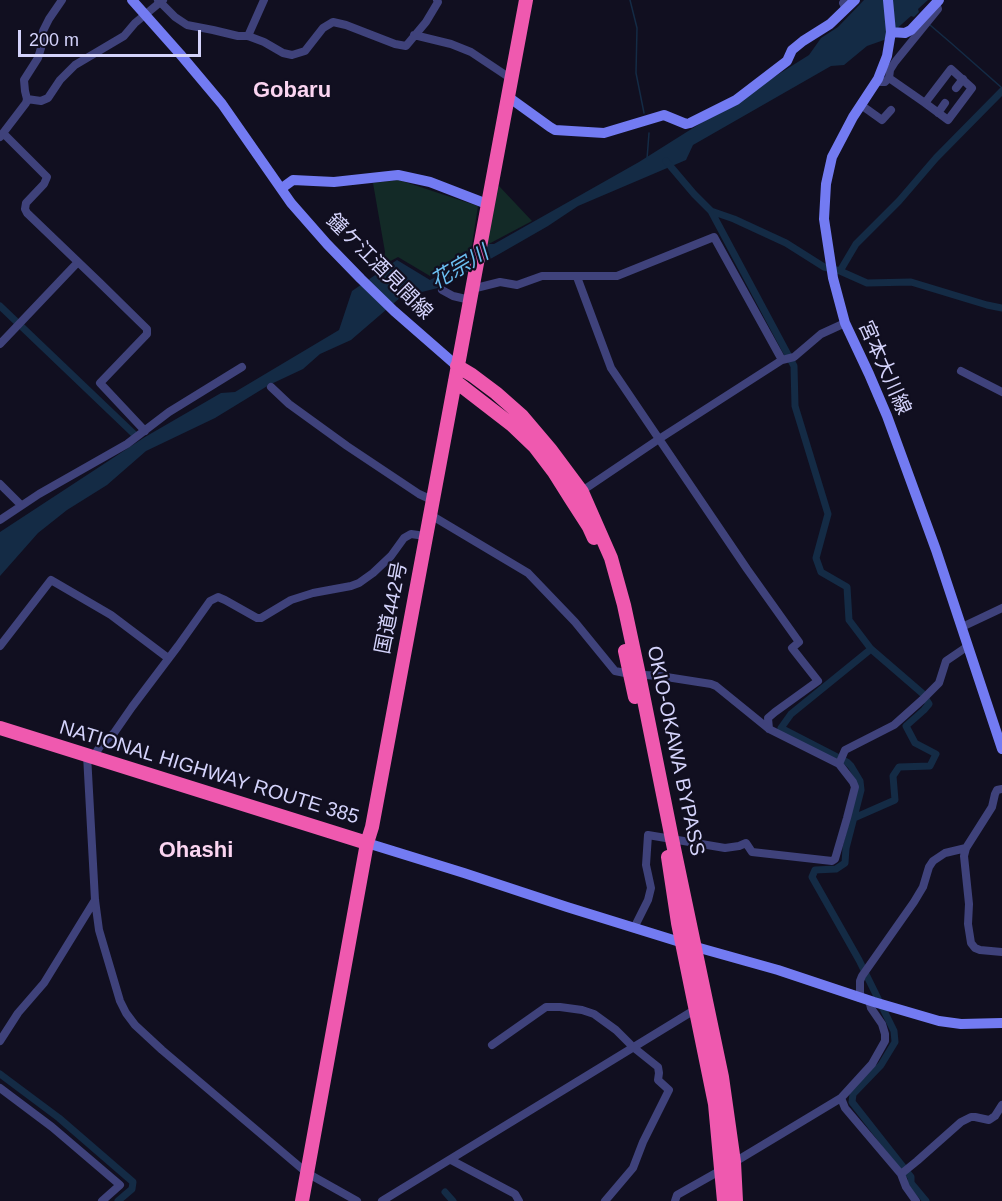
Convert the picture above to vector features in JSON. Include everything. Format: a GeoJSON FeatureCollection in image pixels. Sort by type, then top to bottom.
{"type":"FeatureCollection","features":[{"type":"Feature","properties":{"kind":"highway","name":"国道442号"},"geometry":{"type":"LineString","coordinates":[[368,843],[526,0]]}},
{"type":"Feature","properties":{"kind":"highway","name":"OKIO-OKAWA BYPASS"},"geometry":{"type":"LineString","coordinates":[[458,360],[472,375],[522,416],[550,449],[611,558],[624,605],[634,674],[684,923],[722,1077],[728,1166],[724,1201]]}},
{"type":"Feature","properties":{"kind":"highway","name":"OKIO-OKAWA BYPASS"},"geometry":{"type":"LineString","coordinates":[[455,381],[512,425],[535,447],[554,472],[577,495]]}},
{"type":"Feature","properties":{"kind":"highway","name":"NATIONAL HIGHWAY ROUTE 385"},"geometry":{"type":"LineString","coordinates":[[0,728],[368,843],[302,1201]]}},
{"type":"Feature","properties":{"kind":"highway","name":"OKIO-OKAWA BYPASS"},"geometry":{"type":"LineString","coordinates":[[689,945],[696,1009],[736,1201]]}},
{"type":"Feature","properties":{"kind":"main road","name":"鐘ケ江酒見間線"},"geometry":{"type":"LineString","coordinates":[[132,0],[222,104],[291,203],[394,311],[458,360]]}},
{"type":"Feature","properties":{"kind":"main road"},"geometry":{"type":"LineString","coordinates":[[507,96],[555,129],[604,133],[664,115],[686,124],[690,123],[736,100],[787,61],[792,50],[803,40],[830,24],[846,4],[855,0]]}},
{"type":"Feature","properties":{"kind":"main road","name":"宮本大川線"},"geometry":{"type":"LineString","coordinates":[[888,0],[893,34],[884,78],[861,105],[832,157],[826,184],[825,219],[833,278],[845,323],[887,416],[936,550],[1002,749]]}},
{"type":"Feature","properties":{"kind":"main road"},"geometry":{"type":"LineString","coordinates":[[893,34],[911,30],[938,2]]}},
{"type":"Feature","properties":{"kind":"main road","name":"鐘ケ江酒見間線"},"geometry":{"type":"LineString","coordinates":[[282,188],[293,180],[334,182],[398,175],[430,182],[487,204]]}},
{"type":"Feature","properties":{"kind":"main road"},"geometry":{"type":"LineString","coordinates":[[368,843],[567,908],[778,970],[891,1007],[951,1023],[1002,1023]]}},
{"type":"Feature","properties":{"kind":"street"},"geometry":{"type":"LineString","coordinates":[[62,0],[43,31],[38,58],[24,80],[27,99],[23,108],[1,135],[47,177],[45,184],[25,206],[27,213],[147,329],[147,333],[100,383],[145,431]]}},
{"type":"Feature","properties":{"kind":"street"},"geometry":{"type":"LineString","coordinates":[[248,36],[264,0]]}},
{"type":"Feature","properties":{"kind":"street"},"geometry":{"type":"LineString","coordinates":[[27,99],[41,101],[48,98],[60,80],[75,65],[124,36],[161,1],[175,17],[187,25],[248,36],[292,55],[305,51],[323,28],[333,22],[346,24],[405,46],[426,22],[437,0]]}},
{"type":"Feature","properties":{"kind":"street"},"geometry":{"type":"LineString","coordinates":[[924,103],[951,69],[972,88],[948,120],[884,78],[894,62],[938,9],[938,2]]}},
{"type":"Feature","properties":{"kind":"street"},"geometry":{"type":"LineString","coordinates":[[414,35],[451,44],[471,52],[510,78]]}},
{"type":"Feature","properties":{"kind":"street"},"geometry":{"type":"LineString","coordinates":[[956,88],[963,79]]}},
{"type":"Feature","properties":{"kind":"street"},"geometry":{"type":"LineString","coordinates":[[938,113],[945,103]]}},
{"type":"Feature","properties":{"kind":"street"},"geometry":{"type":"LineString","coordinates":[[861,105],[882,120],[891,110]]}},
{"type":"Feature","properties":{"kind":"street"},"geometry":{"type":"LineString","coordinates":[[442,290],[453,296],[471,294],[500,282],[518,285],[542,276],[617,276],[714,237],[788,359]]}},
{"type":"Feature","properties":{"kind":"street"},"geometry":{"type":"LineString","coordinates":[[0,344],[78,262]]}},
{"type":"Feature","properties":{"kind":"street"},"geometry":{"type":"LineString","coordinates":[[577,277],[611,368],[800,642],[792,648],[818,681],[768,718],[769,729]]}},
{"type":"Feature","properties":{"kind":"street"},"geometry":{"type":"LineString","coordinates":[[577,495],[659,439],[788,359],[821,334],[845,323]]}},
{"type":"Feature","properties":{"kind":"street"},"geometry":{"type":"LineString","coordinates":[[0,520],[21,505],[127,444],[169,412],[242,367]]}},
{"type":"Feature","properties":{"kind":"street"},"geometry":{"type":"LineString","coordinates":[[961,371],[1002,392]]}},
{"type":"Feature","properties":{"kind":"street"},"geometry":{"type":"LineString","coordinates":[[271,387],[289,404],[347,446],[419,494],[431,507],[528,573],[576,622],[615,671],[711,684],[769,729],[840,760],[855,787],[835,859],[832,861],[752,852],[746,843],[730,848],[648,835],[646,865],[651,888],[645,931]]}},
{"type":"Feature","properties":{"kind":"street"},"geometry":{"type":"LineString","coordinates":[[0,484],[21,505]]}},
{"type":"Feature","properties":{"kind":"street"},"geometry":{"type":"LineString","coordinates":[[357,1201],[307,1173],[169,1056],[126,1013],[120,1002],[99,930],[95,900],[90,756],[114,733],[210,601],[218,597],[261,618],[291,600],[359,583],[391,556],[404,538],[411,534],[426,537]]}},
{"type":"Feature","properties":{"kind":"street"},"geometry":{"type":"LineString","coordinates":[[0,646],[51,580],[111,615],[168,658]]}},
{"type":"Feature","properties":{"kind":"street"},"geometry":{"type":"LineString","coordinates":[[962,627],[1002,608]]}},
{"type":"Feature","properties":{"kind":"street"},"geometry":{"type":"LineString","coordinates":[[840,760],[845,750],[894,725],[939,683],[946,661],[968,646]]}},
{"type":"Feature","properties":{"kind":"street"},"geometry":{"type":"LineString","coordinates":[[1002,789],[995,794],[992,807],[966,848],[964,856],[971,943],[980,950],[1002,952]]}},
{"type":"Feature","properties":{"kind":"street"},"geometry":{"type":"LineString","coordinates":[[675,1201],[677,1195],[841,1098],[872,1064],[885,1041],[885,1034],[860,981],[862,976],[914,902],[923,887],[933,861],[945,853],[966,848]]}},
{"type":"Feature","properties":{"kind":"street"},"geometry":{"type":"LineString","coordinates":[[0,1041],[18,1012],[44,983],[95,900]]}},
{"type":"Feature","properties":{"kind":"street"},"geometry":{"type":"LineString","coordinates":[[492,1045],[546,1007],[582,1010],[594,1014],[616,1030],[658,1067],[658,1080],[669,1090],[643,1142],[633,1168],[605,1201]]}},
{"type":"Feature","properties":{"kind":"street"},"geometry":{"type":"LineString","coordinates":[[382,1201],[696,1009]]}},
{"type":"Feature","properties":{"kind":"street"},"geometry":{"type":"LineString","coordinates":[[0,1088],[52,1127],[120,1185],[102,1201]]}},
{"type":"Feature","properties":{"kind":"street"},"geometry":{"type":"LineString","coordinates":[[841,1098],[845,1108],[905,1171],[906,1186],[916,1201]]}},
{"type":"Feature","properties":{"kind":"street"},"geometry":{"type":"LineString","coordinates":[[905,1171],[961,1122],[971,1117],[989,1120],[995,1116],[1002,1105]]}},
{"type":"Feature","properties":{"kind":"street"},"geometry":{"type":"LineString","coordinates":[[451,1160],[515,1194],[519,1201]]}},
{"type":"Feature","properties":{"kind":"green space"},"geometry":{"type":"Polygon","coordinates":[[[399,180],[478,206],[471,251],[430,276],[398,257],[383,265],[385,252],[373,183],[399,180]]]}},
{"type":"Feature","properties":{"kind":"green space"},"geometry":{"type":"Polygon","coordinates":[[[499,186],[532,221],[483,247],[489,193],[499,186]]]}},
{"type":"Feature","properties":{"kind":"water","name":"花宗川"},"geometry":{"type":"Polygon","coordinates":[[[864,0],[928,0],[918,9],[919,12],[914,17],[911,16],[884,40],[867,46],[844,65],[831,66],[693,145],[686,160],[578,206],[548,226],[438,288],[401,297],[351,340],[320,354],[303,369],[269,385],[215,418],[146,451],[107,485],[67,510],[38,533],[0,576],[0,532],[145,437],[221,393],[235,392],[339,330],[352,291],[397,260],[430,280],[457,266],[489,244],[494,244],[639,162],[809,55],[821,38],[838,27],[864,0]]]}},
{"type":"Feature","properties":{"kind":"waterway"},"geometry":{"type":"LineString","coordinates":[[630,0],[637,28],[636,73],[644,113]]}},
{"type":"Feature","properties":{"kind":"waterway"},"geometry":{"type":"LineString","coordinates":[[930,25],[1002,88]]}},
{"type":"Feature","properties":{"kind":"waterway"},"geometry":{"type":"LineString","coordinates":[[840,271],[856,244],[1002,91]]}},
{"type":"Feature","properties":{"kind":"waterway"},"geometry":{"type":"LineString","coordinates":[[647,159],[649,133]]}},
{"type":"Feature","properties":{"kind":"waterway"},"geometry":{"type":"LineString","coordinates":[[666,161],[711,211],[786,243],[824,267],[840,271],[867,283],[911,282],[1002,308]]}},
{"type":"Feature","properties":{"kind":"waterway"},"geometry":{"type":"LineString","coordinates":[[711,211],[794,366],[795,406],[828,514],[816,558],[821,572],[847,587],[849,620],[871,649],[922,693],[929,704],[906,726],[915,743],[936,754],[930,766],[899,767],[893,776],[895,800],[854,818]]}},
{"type":"Feature","properties":{"kind":"waterway"},"geometry":{"type":"LineString","coordinates":[[0,306],[134,434]]}},
{"type":"Feature","properties":{"kind":"waterway"},"geometry":{"type":"LineString","coordinates":[[871,649],[791,714],[781,728],[847,762],[860,781],[861,790],[846,848],[845,863],[836,869],[815,870],[812,877],[859,960],[894,1031],[895,1042],[881,1065],[853,1094],[852,1102],[911,1177],[911,1183],[926,1201]]}},
{"type":"Feature","properties":{"kind":"waterway"},"geometry":{"type":"LineString","coordinates":[[0,1074],[59,1118],[133,1182],[132,1189],[118,1201]]}},
{"type":"Feature","properties":{"kind":"waterway"},"geometry":{"type":"LineString","coordinates":[[445,1192],[453,1201]]}},
{"type":"Feature","properties":{"kind":"district","name":"Gobaru"},"geometry":{"type":"Point","coordinates":[292,91]}},
{"type":"Feature","properties":{"kind":"district","name":"Ohashi"},"geometry":{"type":"Point","coordinates":[196,851]}}]}
